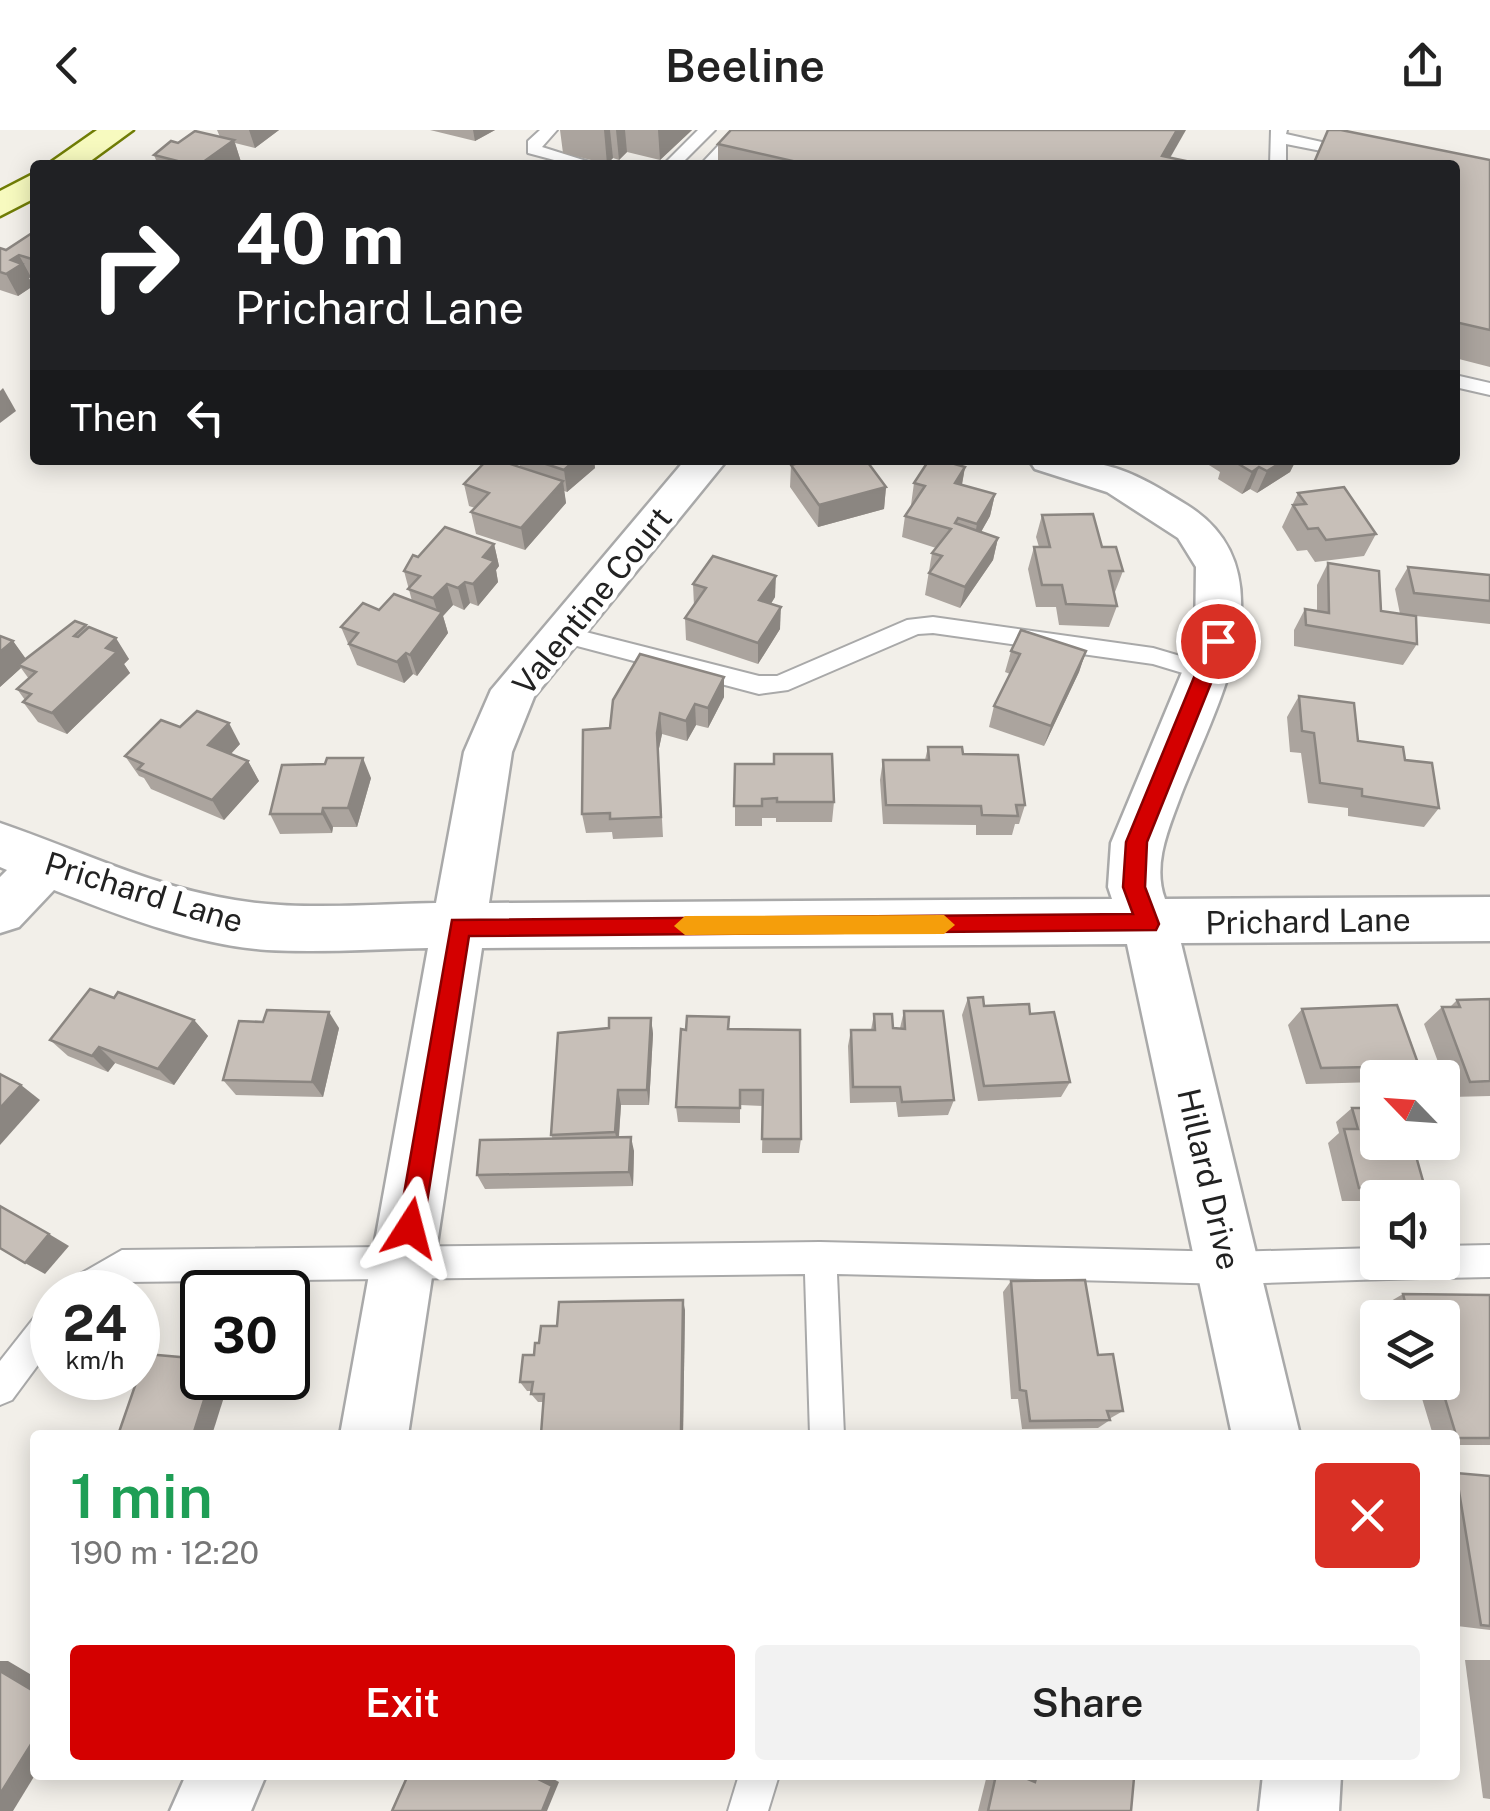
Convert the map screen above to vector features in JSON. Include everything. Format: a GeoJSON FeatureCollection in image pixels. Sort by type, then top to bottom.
{"type":"FeatureCollection","features":[{"type":"Feature","properties":{"kind":"street"},"geometry":{"type":"LineString","coordinates":[[71,160],[118,130]]}},
{"type":"Feature","properties":{"kind":"street"},"geometry":{"type":"LineString","coordinates":[[0,206],[30,186]]}},
{"type":"Feature","properties":{"kind":"street","name":"Valentine Court"},"geometry":{"type":"LineString","coordinates":[[375,1430],[488,752],[514,690],[703,465]]}},
{"type":"Feature","properties":{"kind":"street"},"geometry":{"type":"LineString","coordinates":[[1065,465],[1122,483],[1193,528],[1218,567],[1218,641],[1136,842],[1134,887],[1148,924]]}},
{"type":"Feature","properties":{"kind":"street"},"geometry":{"type":"LineString","coordinates":[[0,911],[22,854]]}},
{"type":"Feature","properties":{"kind":"street","name":"Prichard Lane"},"geometry":{"type":"LineString","coordinates":[[22,854],[235,924],[460,927],[1490,919]]}},
{"type":"Feature","properties":{"kind":"street","name":"Hillard Drive"},"geometry":{"type":"LineString","coordinates":[[1148,924],[1161,962],[1265,1430]]}},
{"type":"Feature","properties":{"kind":"street"},"geometry":{"type":"LineString","coordinates":[[210,1811],[225,1780]]}},
{"type":"Feature","properties":{"kind":"street"},"geometry":{"type":"LineString","coordinates":[[1298,1811],[1301,1780]]}},
{"type":"Feature","properties":{"kind":"lane"},"geometry":{"type":"LineString","coordinates":[[548,130],[536,141],[534,150],[573,160]]}},
{"type":"Feature","properties":{"kind":"lane"},"geometry":{"type":"LineString","coordinates":[[676,160],[706,130]]}},
{"type":"Feature","properties":{"kind":"lane"},"geometry":{"type":"LineString","coordinates":[[713,160],[742,130]]}},
{"type":"Feature","properties":{"kind":"lane"},"geometry":{"type":"LineString","coordinates":[[1280,160],[1277,134],[1394,160]]}},
{"type":"Feature","properties":{"kind":"lane"},"geometry":{"type":"LineString","coordinates":[[1460,381],[1490,390]]}},
{"type":"Feature","properties":{"kind":"lane"},"geometry":{"type":"LineString","coordinates":[[562,634],[760,685],[780,684],[915,626],[933,625],[1153,656],[1206,672]]}},
{"type":"Feature","properties":{"kind":"lane"},"geometry":{"type":"LineString","coordinates":[[820,1258],[827,1430]]}},
{"type":"Feature","properties":{"kind":"lane"},"geometry":{"type":"LineString","coordinates":[[115,1270],[122,1266],[820,1258],[1229,1268],[1360,1264]]}},
{"type":"Feature","properties":{"kind":"lane"},"geometry":{"type":"LineString","coordinates":[[1460,1261],[1490,1260]]}},
{"type":"Feature","properties":{"kind":"lane"},"geometry":{"type":"LineString","coordinates":[[0,1388],[30,1349]]}},
{"type":"Feature","properties":{"kind":"lane"},"geometry":{"type":"LineString","coordinates":[[748,1811],[757,1780]]}},
{"type":"Feature","properties":{"kind":"building"},"geometry":{"type":"Polygon","coordinates":[[[731,130],[1177,130],[1162,156],[1181,160],[788,160],[718,144],[731,130]]]}},
{"type":"Feature","properties":{"kind":"building"},"geometry":{"type":"Polygon","coordinates":[[[1328,130],[1341,130],[1490,160],[1490,330],[1460,323],[1460,160],[1315,160],[1328,130]]]}},
{"type":"Feature","properties":{"kind":"building"},"geometry":{"type":"Polygon","coordinates":[[[195,131],[234,140],[206,160],[174,160],[154,155],[171,141],[178,143],[195,131]]]}},
{"type":"Feature","properties":{"kind":"building"},"geometry":{"type":"Polygon","coordinates":[[[30,234],[30,258],[19,255],[11,260],[22,264],[6,274],[0,272],[0,248],[6,250],[30,234]]]}},
{"type":"Feature","properties":{"kind":"building"},"geometry":{"type":"Polygon","coordinates":[[[482,465],[513,465],[563,481],[521,528],[471,512],[489,493],[464,484],[482,465]]]}},
{"type":"Feature","properties":{"kind":"building"},"geometry":{"type":"Polygon","coordinates":[[[791,465],[870,465],[886,487],[819,505],[791,465]]]}},
{"type":"Feature","properties":{"kind":"building"},"geometry":{"type":"Polygon","coordinates":[[[926,465],[958,465],[965,467],[955,483],[995,494],[977,524],[958,518],[955,523],[998,538],[965,587],[929,573],[942,556],[932,553],[951,529],[905,516],[925,486],[914,483],[926,465]]]}},
{"type":"Feature","properties":{"kind":"building"},"geometry":{"type":"Polygon","coordinates":[[[1240,465],[1277,465],[1267,471],[1259,467],[1252,472],[1240,465]]]}},
{"type":"Feature","properties":{"kind":"building"},"geometry":{"type":"Polygon","coordinates":[[[1344,487],[1376,534],[1326,540],[1318,528],[1308,529],[1293,505],[1306,504],[1298,493],[1344,487]]]}},
{"type":"Feature","properties":{"kind":"building"},"geometry":{"type":"Polygon","coordinates":[[[1093,514],[1102,547],[1116,547],[1123,571],[1109,571],[1117,606],[1066,604],[1062,585],[1042,585],[1034,547],[1050,547],[1042,515],[1093,514]]]}},
{"type":"Feature","properties":{"kind":"building"},"geometry":{"type":"Polygon","coordinates":[[[445,527],[494,544],[483,557],[494,561],[473,584],[465,582],[458,588],[447,584],[433,598],[408,589],[420,576],[404,571],[413,555],[418,557],[445,527]]]}},
{"type":"Feature","properties":{"kind":"building"},"geometry":{"type":"Polygon","coordinates":[[[713,556],[776,576],[759,600],[781,607],[758,643],[685,618],[706,588],[693,584],[713,556]]]}},
{"type":"Feature","properties":{"kind":"building"},"geometry":{"type":"Polygon","coordinates":[[[1328,563],[1379,571],[1381,611],[1416,616],[1417,644],[1306,625],[1305,609],[1329,613],[1328,563]]]}},
{"type":"Feature","properties":{"kind":"building"},"geometry":{"type":"Polygon","coordinates":[[[1408,567],[1490,575],[1490,601],[1414,593],[1408,567]]]}},
{"type":"Feature","properties":{"kind":"building"},"geometry":{"type":"Polygon","coordinates":[[[394,594],[442,612],[410,655],[406,653],[397,662],[349,644],[358,633],[341,627],[363,603],[379,610],[394,594]]]}},
{"type":"Feature","properties":{"kind":"building"},"geometry":{"type":"Polygon","coordinates":[[[75,621],[86,625],[74,636],[89,627],[116,638],[106,648],[117,652],[52,713],[23,702],[31,694],[17,689],[36,672],[18,665],[75,621]]]}},
{"type":"Feature","properties":{"kind":"building"},"geometry":{"type":"Polygon","coordinates":[[[1021,630],[1086,651],[1051,726],[994,706],[1020,654],[1011,651],[1021,630]]]}},
{"type":"Feature","properties":{"kind":"building"},"geometry":{"type":"Polygon","coordinates":[[[0,636],[13,641],[0,652],[0,636]]]}},
{"type":"Feature","properties":{"kind":"building"},"geometry":{"type":"Polygon","coordinates":[[[640,654],[724,677],[708,708],[695,704],[686,721],[660,713],[657,733],[661,817],[610,819],[610,813],[582,814],[583,730],[610,728],[613,700],[640,654]]]}},
{"type":"Feature","properties":{"kind":"building"},"geometry":{"type":"Polygon","coordinates":[[[1299,696],[1354,703],[1358,741],[1403,747],[1405,760],[1432,763],[1439,808],[1362,796],[1362,789],[1320,783],[1314,733],[1302,731],[1299,696]]]}},
{"type":"Feature","properties":{"kind":"building"},"geometry":{"type":"Polygon","coordinates":[[[197,711],[229,723],[208,745],[248,761],[212,800],[138,769],[143,764],[125,756],[161,720],[180,727],[197,711]]]}},
{"type":"Feature","properties":{"kind":"building"},"geometry":{"type":"Polygon","coordinates":[[[928,747],[962,747],[963,754],[1018,755],[1025,805],[1016,805],[1018,816],[982,815],[981,806],[886,805],[883,760],[929,760],[928,747]]]}},
{"type":"Feature","properties":{"kind":"building"},"geometry":{"type":"Polygon","coordinates":[[[774,754],[832,754],[834,802],[777,802],[777,798],[762,799],[762,806],[734,806],[735,764],[774,764],[774,754]]]}},
{"type":"Feature","properties":{"kind":"building"},"geometry":{"type":"Polygon","coordinates":[[[327,758],[363,758],[348,808],[323,808],[322,814],[270,814],[282,765],[325,764],[327,758]]]}},
{"type":"Feature","properties":{"kind":"building"},"geometry":{"type":"Polygon","coordinates":[[[90,989],[114,998],[118,992],[194,1020],[158,1069],[99,1047],[92,1056],[50,1040],[90,989]]]}},
{"type":"Feature","properties":{"kind":"building"},"geometry":{"type":"Polygon","coordinates":[[[983,997],[984,1006],[1029,1004],[1030,1014],[1054,1012],[1070,1082],[984,1086],[968,998],[983,997]]]}},
{"type":"Feature","properties":{"kind":"building"},"geometry":{"type":"Polygon","coordinates":[[[1490,999],[1490,1081],[1470,1082],[1442,1007],[1460,1007],[1457,1000],[1490,999]]]}},
{"type":"Feature","properties":{"kind":"building"},"geometry":{"type":"Polygon","coordinates":[[[1397,1005],[1417,1060],[1360,1060],[1360,1067],[1321,1068],[1302,1009],[1397,1005]]]}},
{"type":"Feature","properties":{"kind":"building"},"geometry":{"type":"Polygon","coordinates":[[[267,1010],[329,1012],[312,1082],[223,1080],[239,1021],[263,1022],[267,1010]]]}},
{"type":"Feature","properties":{"kind":"building"},"geometry":{"type":"Polygon","coordinates":[[[904,1011],[943,1011],[954,1100],[902,1102],[900,1087],[853,1087],[851,1030],[875,1030],[874,1014],[892,1014],[893,1028],[905,1029],[904,1011]]]}},
{"type":"Feature","properties":{"kind":"building"},"geometry":{"type":"Polygon","coordinates":[[[687,1016],[729,1017],[728,1029],[800,1030],[801,1139],[762,1139],[763,1090],[740,1090],[740,1108],[676,1107],[681,1029],[686,1030],[687,1016]]]}},
{"type":"Feature","properties":{"kind":"building"},"geometry":{"type":"Polygon","coordinates":[[[609,1018],[651,1018],[647,1090],[618,1090],[615,1132],[551,1135],[558,1033],[609,1028],[609,1018]]]}},
{"type":"Feature","properties":{"kind":"building"},"geometry":{"type":"Polygon","coordinates":[[[0,1074],[21,1085],[0,1108],[0,1074]]]}},
{"type":"Feature","properties":{"kind":"building"},"geometry":{"type":"Polygon","coordinates":[[[1352,1108],[1360,1108],[1360,1160],[1417,1160],[1423,1180],[1360,1180],[1359,1188],[1344,1129],[1358,1129],[1352,1108]]]}},
{"type":"Feature","properties":{"kind":"building"},"geometry":{"type":"Polygon","coordinates":[[[631,1137],[629,1172],[477,1175],[480,1140],[631,1137]]]}},
{"type":"Feature","properties":{"kind":"building"},"geometry":{"type":"Polygon","coordinates":[[[0,1206],[49,1234],[25,1263],[0,1248],[0,1206]]]}},
{"type":"Feature","properties":{"kind":"building"},"geometry":{"type":"Polygon","coordinates":[[[1085,1280],[1098,1355],[1113,1354],[1123,1411],[1107,1411],[1110,1420],[1030,1421],[1026,1391],[1020,1390],[1011,1281],[1085,1280]]]}},
{"type":"Feature","properties":{"kind":"building"},"geometry":{"type":"Polygon","coordinates":[[[1403,1294],[1490,1295],[1490,1438],[1460,1438],[1460,1430],[1455,1430],[1445,1400],[1460,1400],[1460,1300],[1404,1300],[1403,1294]]]}},
{"type":"Feature","properties":{"kind":"building"},"geometry":{"type":"Polygon","coordinates":[[[683,1300],[681,1430],[541,1430],[544,1394],[531,1394],[533,1382],[520,1382],[523,1355],[534,1355],[541,1326],[557,1326],[559,1302],[683,1300]]]}},
{"type":"Feature","properties":{"kind":"building"},"geometry":{"type":"Polygon","coordinates":[[[160,1355],[180,1357],[180,1400],[204,1400],[195,1430],[120,1430],[130,1400],[160,1400],[160,1355]]]}},
{"type":"Feature","properties":{"kind":"building"},"geometry":{"type":"Polygon","coordinates":[[[1460,1473],[1490,1476],[1490,1626],[1481,1625],[1460,1497],[1460,1473]]]}},
{"type":"Feature","properties":{"kind":"building"},"geometry":{"type":"Polygon","coordinates":[[[0,1671],[30,1689],[30,1746],[0,1794],[0,1671]]]}},
{"type":"Feature","properties":{"kind":"building"},"geometry":{"type":"Polygon","coordinates":[[[406,1780],[540,1780],[552,1786],[542,1811],[392,1811],[406,1780]]]}},
{"type":"Feature","properties":{"kind":"building"},"geometry":{"type":"Polygon","coordinates":[[[995,1780],[1134,1780],[1131,1811],[988,1811],[995,1780]]]}},
{"type":"Feature","properties":{"kind":"slow traffic"},"geometry":{"type":"LineString","coordinates":[[685,926],[944,925]]}},
{"type":"Feature","properties":{"kind":"route"},"geometry":{"type":"LineString","coordinates":[[410,1228],[460,927],[1148,924],[1134,887],[1136,842],[1218,641]]}}]}
